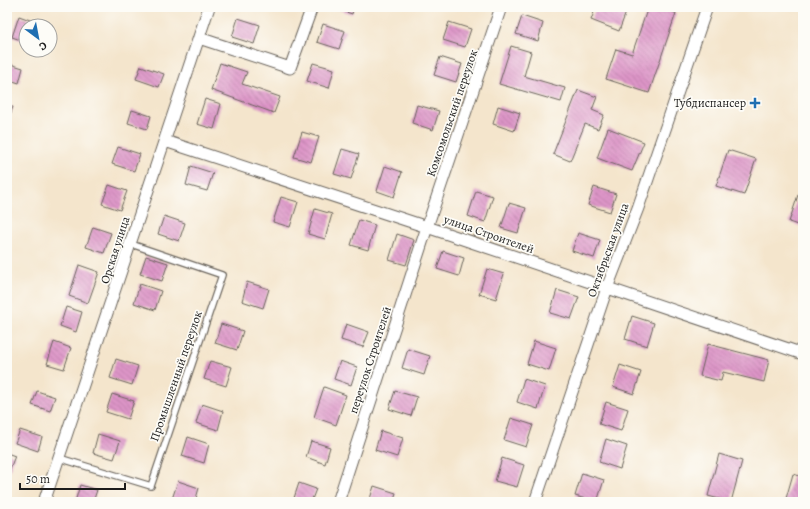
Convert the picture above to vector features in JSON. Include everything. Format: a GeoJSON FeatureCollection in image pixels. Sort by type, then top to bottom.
{"type":"FeatureCollection","features":[{"type":"Feature","properties":{"kind":"street","name":"Орская улица"},"geometry":{"type":"LineString","coordinates":[[44,502],[209,7]]}},
{"type":"Feature","properties":{"kind":"street"},"geometry":{"type":"LineString","coordinates":[[199,38],[290,68],[312,7]]}},
{"type":"Feature","properties":{"kind":"street","name":"Комсомольский переулок"},"geometry":{"type":"LineString","coordinates":[[427,226],[501,7]]}},
{"type":"Feature","properties":{"kind":"street","name":"Октябрьская улица"},"geometry":{"type":"LineString","coordinates":[[536,502],[607,288],[638,208],[707,7]]}},
{"type":"Feature","properties":{"kind":"street","name":"улица Строителей"},"geometry":{"type":"LineString","coordinates":[[165,141],[427,226],[803,354]]}},
{"type":"Feature","properties":{"kind":"street","name":"переулок Строителей"},"geometry":{"type":"LineString","coordinates":[[338,502],[427,226]]}},
{"type":"Feature","properties":{"kind":"lane","name":"Промышленный переулок"},"geometry":{"type":"LineString","coordinates":[[59,458],[151,486],[220,282],[222,275],[130,244]]}},
{"type":"Feature","properties":{"kind":"building"},"geometry":{"type":"Polygon","coordinates":[[[331,7],[354,7],[352,14],[331,7]]]}},
{"type":"Feature","properties":{"kind":"building"},"geometry":{"type":"Polygon","coordinates":[[[596,7],[628,7],[619,31],[591,20],[596,7]]]}},
{"type":"Feature","properties":{"kind":"building"},"geometry":{"type":"Polygon","coordinates":[[[648,7],[657,7],[676,13],[649,93],[606,79],[616,49],[632,54],[648,7]]]}},
{"type":"Feature","properties":{"kind":"building"},"geometry":{"type":"Polygon","coordinates":[[[522,16],[543,23],[538,41],[516,34],[522,16]]]}},
{"type":"Feature","properties":{"kind":"building"},"geometry":{"type":"Polygon","coordinates":[[[238,18],[260,25],[254,44],[232,37],[238,18]]]}},
{"type":"Feature","properties":{"kind":"building"},"geometry":{"type":"Polygon","coordinates":[[[18,19],[18,39],[12,37],[18,19]]]}},
{"type":"Feature","properties":{"kind":"building"},"geometry":{"type":"Polygon","coordinates":[[[449,22],[471,29],[465,47],[443,40],[449,22]]]}},
{"type":"Feature","properties":{"kind":"building"},"geometry":{"type":"Polygon","coordinates":[[[323,24],[345,31],[339,49],[317,42],[323,24]]]}},
{"type":"Feature","properties":{"kind":"building"},"geometry":{"type":"Polygon","coordinates":[[[511,46],[531,52],[524,76],[565,88],[561,102],[499,84],[511,46]]]}},
{"type":"Feature","properties":{"kind":"building"},"geometry":{"type":"Polygon","coordinates":[[[440,57],[462,64],[456,82],[434,75],[440,57]]]}},
{"type":"Feature","properties":{"kind":"building"},"geometry":{"type":"Polygon","coordinates":[[[7,63],[23,68],[19,83],[7,79],[7,63]]]}},
{"type":"Feature","properties":{"kind":"building"},"geometry":{"type":"Polygon","coordinates":[[[220,63],[247,72],[242,84],[280,97],[274,113],[211,90],[220,63]]]}},
{"type":"Feature","properties":{"kind":"building"},"geometry":{"type":"Polygon","coordinates":[[[313,63],[334,69],[329,88],[307,81],[313,63]]]}},
{"type":"Feature","properties":{"kind":"building"},"geometry":{"type":"Polygon","coordinates":[[[141,66],[164,74],[159,87],[136,79],[141,66]]]}},
{"type":"Feature","properties":{"kind":"building"},"geometry":{"type":"Polygon","coordinates":[[[578,90],[597,97],[592,110],[604,115],[598,129],[585,124],[570,161],[553,154],[578,90]]]}},
{"type":"Feature","properties":{"kind":"building"},"geometry":{"type":"Polygon","coordinates":[[[205,99],[221,104],[214,129],[197,124],[205,99]]]}},
{"type":"Feature","properties":{"kind":"building"},"geometry":{"type":"Polygon","coordinates":[[[7,105],[13,107],[7,123],[7,105]]]}},
{"type":"Feature","properties":{"kind":"building"},"geometry":{"type":"Polygon","coordinates":[[[417,105],[439,111],[433,130],[412,123],[417,105]]]}},
{"type":"Feature","properties":{"kind":"building"},"geometry":{"type":"Polygon","coordinates":[[[498,106],[520,113],[514,131],[493,124],[498,106]]]}},
{"type":"Feature","properties":{"kind":"building"},"geometry":{"type":"Polygon","coordinates":[[[132,110],[151,116],[147,129],[128,123],[132,110]]]}},
{"type":"Feature","properties":{"kind":"building"},"geometry":{"type":"Polygon","coordinates":[[[608,128],[644,142],[632,171],[597,158],[608,128]]]}},
{"type":"Feature","properties":{"kind":"building"},"geometry":{"type":"Polygon","coordinates":[[[302,132],[319,137],[311,162],[294,157],[302,132]]]}},
{"type":"Feature","properties":{"kind":"building"},"geometry":{"type":"Polygon","coordinates":[[[118,147],[140,154],[134,171],[112,164],[118,147]]]}},
{"type":"Feature","properties":{"kind":"building"},"geometry":{"type":"Polygon","coordinates":[[[342,149],[359,154],[351,179],[334,174],[342,149]]]}},
{"type":"Feature","properties":{"kind":"building"},"geometry":{"type":"Polygon","coordinates":[[[728,150],[756,159],[744,195],[716,186],[728,150]]]}},
{"type":"Feature","properties":{"kind":"building"},"geometry":{"type":"Polygon","coordinates":[[[191,166],[213,173],[207,191],[186,185],[191,166]]]}},
{"type":"Feature","properties":{"kind":"building"},"geometry":{"type":"Polygon","coordinates":[[[385,166],[402,172],[394,197],[377,191],[385,166]]]}},
{"type":"Feature","properties":{"kind":"building"},"geometry":{"type":"Polygon","coordinates":[[[109,185],[127,191],[120,210],[102,204],[109,185]]]}},
{"type":"Feature","properties":{"kind":"building"},"geometry":{"type":"Polygon","coordinates":[[[594,187],[616,194],[610,212],[588,205],[594,187]]]}},
{"type":"Feature","properties":{"kind":"building"},"geometry":{"type":"Polygon","coordinates":[[[476,191],[493,196],[485,222],[468,216],[476,191]]]}},
{"type":"Feature","properties":{"kind":"building"},"geometry":{"type":"Polygon","coordinates":[[[798,195],[803,197],[803,227],[789,222],[798,195]]]}},
{"type":"Feature","properties":{"kind":"building"},"geometry":{"type":"Polygon","coordinates":[[[281,197],[298,202],[290,227],[273,222],[281,197]]]}},
{"type":"Feature","properties":{"kind":"building"},"geometry":{"type":"Polygon","coordinates":[[[509,203],[526,208],[518,233],[501,228],[509,203]]]}},
{"type":"Feature","properties":{"kind":"building"},"geometry":{"type":"Polygon","coordinates":[[[315,209],[332,214],[325,239],[308,234],[315,209]]]}},
{"type":"Feature","properties":{"kind":"building"},"geometry":{"type":"Polygon","coordinates":[[[164,216],[185,223],[179,241],[158,234],[164,216]]]}},
{"type":"Feature","properties":{"kind":"building"},"geometry":{"type":"Polygon","coordinates":[[[359,220],[375,225],[368,250],[351,245],[359,220]]]}},
{"type":"Feature","properties":{"kind":"building"},"geometry":{"type":"Polygon","coordinates":[[[93,227],[111,233],[104,253],[86,247],[93,227]]]}},
{"type":"Feature","properties":{"kind":"building"},"geometry":{"type":"Polygon","coordinates":[[[578,233],[600,240],[594,258],[572,251],[578,233]]]}},
{"type":"Feature","properties":{"kind":"building"},"geometry":{"type":"Polygon","coordinates":[[[397,234],[414,240],[406,265],[389,260],[397,234]]]}},
{"type":"Feature","properties":{"kind":"building"},"geometry":{"type":"Polygon","coordinates":[[[443,251],[464,258],[459,276],[437,269],[443,251]]]}},
{"type":"Feature","properties":{"kind":"building"},"geometry":{"type":"Polygon","coordinates":[[[146,256],[168,263],[162,281],[140,274],[146,256]]]}},
{"type":"Feature","properties":{"kind":"building"},"geometry":{"type":"Polygon","coordinates":[[[79,265],[99,272],[88,303],[69,296],[79,265]]]}},
{"type":"Feature","properties":{"kind":"building"},"geometry":{"type":"Polygon","coordinates":[[[487,269],[504,274],[496,299],[479,294],[487,269]]]}},
{"type":"Feature","properties":{"kind":"building"},"geometry":{"type":"Polygon","coordinates":[[[247,282],[269,289],[263,308],[242,301],[247,282]]]}},
{"type":"Feature","properties":{"kind":"building"},"geometry":{"type":"Polygon","coordinates":[[[140,284],[161,291],[155,310],[134,303],[140,284]]]}},
{"type":"Feature","properties":{"kind":"building"},"geometry":{"type":"Polygon","coordinates":[[[557,290],[579,297],[571,319],[550,313],[557,290]]]}},
{"type":"Feature","properties":{"kind":"building"},"geometry":{"type":"Polygon","coordinates":[[[66,307],[82,312],[76,332],[60,326],[66,307]]]}},
{"type":"Feature","properties":{"kind":"building"},"geometry":{"type":"Polygon","coordinates":[[[632,316],[654,323],[647,346],[625,339],[632,316]]]}},
{"type":"Feature","properties":{"kind":"building"},"geometry":{"type":"Polygon","coordinates":[[[221,324],[243,331],[237,350],[215,343],[221,324]]]}},
{"type":"Feature","properties":{"kind":"building"},"geometry":{"type":"Polygon","coordinates":[[[346,324],[369,332],[363,347],[341,340],[346,324]]]}},
{"type":"Feature","properties":{"kind":"building"},"geometry":{"type":"Polygon","coordinates":[[[534,341],[556,348],[549,371],[527,364],[534,341]]]}},
{"type":"Feature","properties":{"kind":"building"},"geometry":{"type":"Polygon","coordinates":[[[54,342],[71,348],[64,369],[47,364],[54,342]]]}},
{"type":"Feature","properties":{"kind":"building"},"geometry":{"type":"Polygon","coordinates":[[[708,344],[769,360],[764,382],[723,372],[721,381],[700,376],[708,344]]]}},
{"type":"Feature","properties":{"kind":"building"},"geometry":{"type":"Polygon","coordinates":[[[408,349],[430,356],[424,375],[402,368],[408,349]]]}},
{"type":"Feature","properties":{"kind":"building"},"geometry":{"type":"Polygon","coordinates":[[[116,359],[138,366],[132,385],[110,378],[116,359]]]}},
{"type":"Feature","properties":{"kind":"building"},"geometry":{"type":"Polygon","coordinates":[[[210,361],[232,367],[226,386],[204,379],[210,361]]]}},
{"type":"Feature","properties":{"kind":"building"},"geometry":{"type":"Polygon","coordinates":[[[340,361],[357,367],[351,385],[334,379],[340,361]]]}},
{"type":"Feature","properties":{"kind":"building"},"geometry":{"type":"Polygon","coordinates":[[[620,365],[641,372],[634,394],[613,387],[620,365]]]}},
{"type":"Feature","properties":{"kind":"building"},"geometry":{"type":"Polygon","coordinates":[[[524,379],[545,386],[538,409],[517,402],[524,379]]]}},
{"type":"Feature","properties":{"kind":"building"},"geometry":{"type":"Polygon","coordinates":[[[324,387],[346,395],[336,425],[314,417],[324,387]]]}},
{"type":"Feature","properties":{"kind":"building"},"geometry":{"type":"Polygon","coordinates":[[[37,391],[55,397],[50,411],[32,405],[37,391]]]}},
{"type":"Feature","properties":{"kind":"building"},"geometry":{"type":"Polygon","coordinates":[[[395,391],[417,397],[411,416],[389,409],[395,391]]]}},
{"type":"Feature","properties":{"kind":"building"},"geometry":{"type":"Polygon","coordinates":[[[112,394],[134,401],[128,419],[106,412],[112,394]]]}},
{"type":"Feature","properties":{"kind":"building"},"geometry":{"type":"Polygon","coordinates":[[[606,402],[628,409],[621,431],[599,424],[606,402]]]}},
{"type":"Feature","properties":{"kind":"building"},"geometry":{"type":"Polygon","coordinates":[[[202,404],[223,411],[218,430],[196,423],[202,404]]]}},
{"type":"Feature","properties":{"kind":"building"},"geometry":{"type":"Polygon","coordinates":[[[511,418],[533,425],[526,447],[504,440],[511,418]]]}},
{"type":"Feature","properties":{"kind":"building"},"geometry":{"type":"Polygon","coordinates":[[[20,430],[42,437],[38,451],[15,443],[20,430]]]}},
{"type":"Feature","properties":{"kind":"building"},"geometry":{"type":"Polygon","coordinates":[[[381,431],[403,438],[397,457],[375,450],[381,431]]]}},
{"type":"Feature","properties":{"kind":"building"},"geometry":{"type":"Polygon","coordinates":[[[98,434],[120,441],[114,459],[93,453],[98,434]]]}},
{"type":"Feature","properties":{"kind":"building"},"geometry":{"type":"Polygon","coordinates":[[[188,437],[209,444],[204,463],[182,456],[188,437]]]}},
{"type":"Feature","properties":{"kind":"building"},"geometry":{"type":"Polygon","coordinates":[[[606,439],[627,446],[620,469],[599,462],[606,439]]]}},
{"type":"Feature","properties":{"kind":"building"},"geometry":{"type":"Polygon","coordinates":[[[311,441],[330,447],[325,464],[306,457],[311,441]]]}},
{"type":"Feature","properties":{"kind":"building"},"geometry":{"type":"Polygon","coordinates":[[[7,453],[15,456],[7,476],[7,453]]]}},
{"type":"Feature","properties":{"kind":"building"},"geometry":{"type":"Polygon","coordinates":[[[719,454],[742,461],[731,502],[708,496],[719,454]]]}},
{"type":"Feature","properties":{"kind":"building"},"geometry":{"type":"Polygon","coordinates":[[[502,458],[524,465],[517,487],[495,481],[502,458]]]}},
{"type":"Feature","properties":{"kind":"building"},"geometry":{"type":"Polygon","coordinates":[[[582,473],[604,480],[597,502],[575,496],[582,473]]]}},
{"type":"Feature","properties":{"kind":"building"},"geometry":{"type":"Polygon","coordinates":[[[793,474],[803,477],[803,502],[785,502],[793,474]]]}},
{"type":"Feature","properties":{"kind":"building"},"geometry":{"type":"Polygon","coordinates":[[[178,481],[199,488],[195,502],[181,502],[172,499],[178,481]]]}},
{"type":"Feature","properties":{"kind":"building"},"geometry":{"type":"Polygon","coordinates":[[[299,483],[316,489],[311,502],[294,498],[299,483]]]}},
{"type":"Feature","properties":{"kind":"building"},"geometry":{"type":"Polygon","coordinates":[[[80,485],[97,490],[93,502],[75,502],[80,485]]]}},
{"type":"Feature","properties":{"kind":"building"},"geometry":{"type":"Polygon","coordinates":[[[374,486],[396,493],[393,502],[369,502],[374,486]]]}},
{"type":"Feature","properties":{"kind":"place","name":"Тубдиспансер"},"geometry":{"type":"Point","coordinates":[755,103]}}]}
